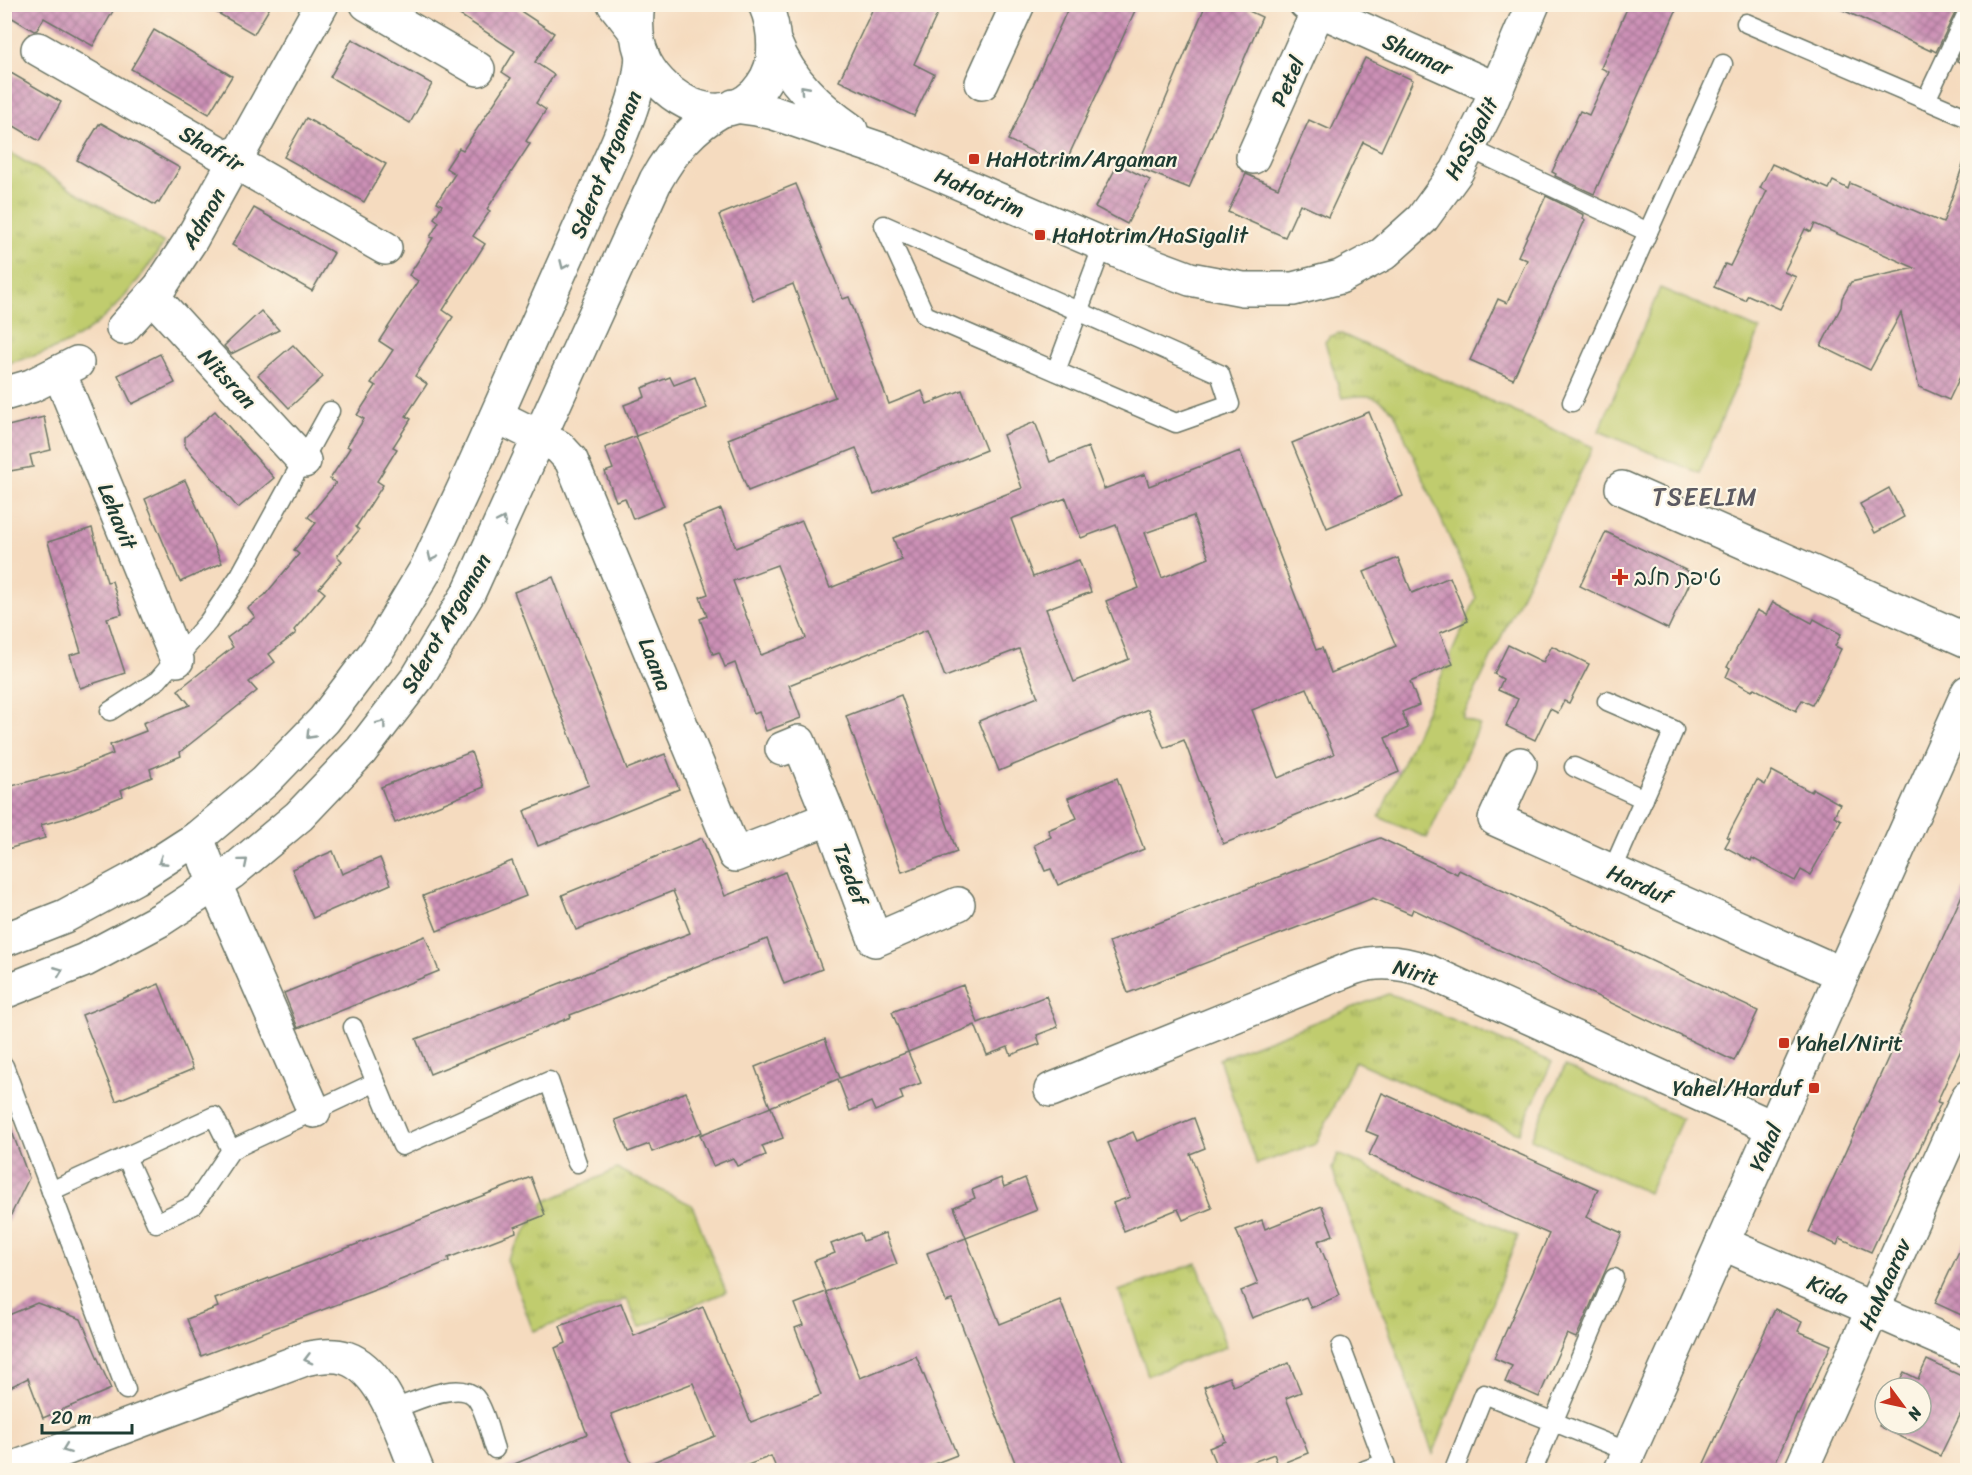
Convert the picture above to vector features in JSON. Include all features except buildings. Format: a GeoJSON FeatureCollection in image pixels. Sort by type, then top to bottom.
{"type":"FeatureCollection","features":[{"type":"Feature","properties":{"kind":"street","name":"Admon"},"geometry":{"type":"LineString","coordinates":[[123,328],[160,287],[191,240],[322,4]]}},
{"type":"Feature","properties":{"kind":"street"},"geometry":{"type":"LineString","coordinates":[[368,4],[478,69]]}},
{"type":"Feature","properties":{"kind":"street"},"geometry":{"type":"LineString","coordinates":[[614,4],[638,30]]}},
{"type":"Feature","properties":{"kind":"street"},"geometry":{"type":"LineString","coordinates":[[982,83],[1018,4]]}},
{"type":"Feature","properties":{"kind":"street","name":"HaSigalit"},"geometry":{"type":"LineString","coordinates":[[1383,254],[1422,219],[1457,171],[1533,4]]}},
{"type":"Feature","properties":{"kind":"street","name":"Shumar"},"geometry":{"type":"LineString","coordinates":[[1315,6],[1496,89]]}},
{"type":"Feature","properties":{"kind":"street","name":"Petel"},"geometry":{"type":"LineString","coordinates":[[1253,157],[1315,6]]}},
{"type":"Feature","properties":{"kind":"street","name":"HaHotrim"},"geometry":{"type":"LineString","coordinates":[[769,16],[782,60],[806,93],[837,120],[883,150]]}},
{"type":"Feature","properties":{"kind":"street","name":"Sderot Argaman"},"geometry":{"type":"LineString","coordinates":[[4,992],[85,960],[160,920],[215,884],[299,816],[361,751],[418,677],[469,592],[656,180],[673,152],[700,123],[752,97],[768,76],[772,63],[769,16]]}},
{"type":"Feature","properties":{"kind":"street","name":"HaHotrim"},"geometry":{"type":"LineString","coordinates":[[638,30],[654,76],[675,97],[701,109],[752,108],[774,113],[883,150],[1190,279],[1243,289],[1293,289],[1340,278],[1383,254]]}},
{"type":"Feature","properties":{"kind":"street","name":"Sderot Argaman"},"geometry":{"type":"LineString","coordinates":[[4,940],[65,916],[135,878],[197,837],[266,781],[324,720],[378,649],[426,569],[497,416],[629,117],[641,70],[638,30]]}},
{"type":"Feature","properties":{"kind":"street","name":"Shafrir"},"geometry":{"type":"LineString","coordinates":[[38,49],[385,248]]}},
{"type":"Feature","properties":{"kind":"street","name":"Nitsran"},"geometry":{"type":"LineString","coordinates":[[152,296],[304,461]]}},
{"type":"Feature","properties":{"kind":"street","name":"Lehavit"},"geometry":{"type":"LineString","coordinates":[[4,394],[31,386],[69,367],[177,660]]}},
{"type":"Feature","properties":{"kind":"street","name":"Laana"},"geometry":{"type":"LineString","coordinates":[[497,416],[559,447],[571,460],[735,855],[830,818]]}},
{"type":"Feature","properties":{"kind":"street"},"geometry":{"type":"LineString","coordinates":[[1622,488],[1968,641]]}},
{"type":"Feature","properties":{"kind":"street","name":"Yahal"},"geometry":{"type":"LineString","coordinates":[[1625,1461],[1968,692]]}},
{"type":"Feature","properties":{"kind":"street","name":"Tzedef"},"geometry":{"type":"LineString","coordinates":[[782,749],[799,742],[875,939],[958,904]]}},
{"type":"Feature","properties":{"kind":"street","name":"Harduf"},"geometry":{"type":"LineString","coordinates":[[1520,764],[1495,819],[1842,974]]}},
{"type":"Feature","properties":{"kind":"street"},"geometry":{"type":"LineString","coordinates":[[197,837],[215,884],[314,1111]]}},
{"type":"Feature","properties":{"kind":"street","name":"Nirit"},"geometry":{"type":"LineString","coordinates":[[1051,1090],[1353,968],[1371,963],[1390,962],[1426,971],[1773,1128]]}},
{"type":"Feature","properties":{"kind":"street","name":"HaMaarav"},"geometry":{"type":"LineString","coordinates":[[1801,1470],[1968,1097]]}},
{"type":"Feature","properties":{"kind":"street","name":"Kida"},"geometry":{"type":"LineString","coordinates":[[1722,1242],[1968,1351]]}},
{"type":"Feature","properties":{"kind":"street"},"geometry":{"type":"LineString","coordinates":[[9,1470],[305,1359],[320,1356],[346,1358],[357,1363],[375,1379],[390,1406],[417,1470]]}},
{"type":"Feature","properties":{"kind":"street"},"geometry":{"type":"LineString","coordinates":[[72,1470],[317,1379],[336,1377],[356,1380],[373,1389],[390,1406]]}},
{"type":"Feature","properties":{"kind":"lane"},"geometry":{"type":"LineString","coordinates":[[1926,100],[1968,11]]}},
{"type":"Feature","properties":{"kind":"lane"},"geometry":{"type":"LineString","coordinates":[[1746,23],[1968,118]]}},
{"type":"Feature","properties":{"kind":"lane"},"geometry":{"type":"LineString","coordinates":[[1572,402],[1723,64]]}},
{"type":"Feature","properties":{"kind":"lane"},"geometry":{"type":"LineString","coordinates":[[1469,147],[1648,232]]}},
{"type":"Feature","properties":{"kind":"lane"},"geometry":{"type":"LineString","coordinates":[[884,225],[1078,311],[1220,374],[1230,404],[1176,423],[925,315],[884,225]]}},
{"type":"Feature","properties":{"kind":"lane"},"geometry":{"type":"LineString","coordinates":[[1056,371],[1103,244]]}},
{"type":"Feature","properties":{"kind":"lane"},"geometry":{"type":"LineString","coordinates":[[110,711],[158,680],[208,622],[240,575],[330,411]]}},
{"type":"Feature","properties":{"kind":"lane"},"geometry":{"type":"LineString","coordinates":[[1607,701],[1674,730],[1612,871]]}},
{"type":"Feature","properties":{"kind":"lane"},"geometry":{"type":"LineString","coordinates":[[1574,767],[1644,799]]}},
{"type":"Feature","properties":{"kind":"lane"},"geometry":{"type":"LineString","coordinates":[[353,1027],[402,1146],[549,1081],[577,1163]]}},
{"type":"Feature","properties":{"kind":"lane"},"geometry":{"type":"LineString","coordinates":[[4,1066],[126,1390]]}},
{"type":"Feature","properties":{"kind":"lane"},"geometry":{"type":"LineString","coordinates":[[126,1157],[156,1223],[194,1205],[231,1150],[376,1082]]}},
{"type":"Feature","properties":{"kind":"lane"},"geometry":{"type":"LineString","coordinates":[[51,1191],[214,1116],[231,1150]]}},
{"type":"Feature","properties":{"kind":"lane"},"geometry":{"type":"LineString","coordinates":[[1533,1470],[1614,1278]]}},
{"type":"Feature","properties":{"kind":"lane"},"geometry":{"type":"LineString","coordinates":[[1341,1347],[1386,1467],[1365,1470]]}},
{"type":"Feature","properties":{"kind":"lane"},"geometry":{"type":"LineString","coordinates":[[390,1406],[447,1391],[465,1390],[474,1396],[480,1405],[495,1449]]}},
{"type":"Feature","properties":{"kind":"lane"},"geometry":{"type":"LineString","coordinates":[[1454,1470],[1484,1394],[1554,1421],[1625,1461]]}},
{"type":"Feature","properties":{"kind":"green space"},"geometry":{"type":"Polygon","coordinates":[[[5,150],[164,243],[120,302],[92,327],[61,346],[5,364],[5,150]]]}},
{"type":"Feature","properties":{"kind":"green space"},"geometry":{"type":"Polygon","coordinates":[[[1660,288],[1760,330],[1699,473],[1599,431],[1660,288]]]}},
{"type":"Feature","properties":{"kind":"green space"},"geometry":{"type":"Polygon","coordinates":[[[1339,333],[1593,447],[1462,718],[1480,725],[1427,838],[1379,817],[1476,598],[1394,412],[1382,401],[1370,396],[1342,398],[1325,342],[1329,337],[1339,333]]]}},
{"type":"Feature","properties":{"kind":"green space"},"geometry":{"type":"Polygon","coordinates":[[[1388,994],[1552,1062],[1519,1133],[1355,1061],[1316,1144],[1257,1164],[1219,1059],[1388,994]]]}},
{"type":"Feature","properties":{"kind":"green space"},"geometry":{"type":"Polygon","coordinates":[[[1565,1066],[1682,1119],[1648,1193],[1531,1139],[1565,1066]]]}},
{"type":"Feature","properties":{"kind":"green space"},"geometry":{"type":"Polygon","coordinates":[[[1338,1154],[1518,1236],[1433,1454],[1332,1169],[1338,1154]]]}},
{"type":"Feature","properties":{"kind":"green space"},"geometry":{"type":"Polygon","coordinates":[[[617,1169],[692,1205],[726,1292],[639,1328],[627,1299],[533,1331],[507,1260],[544,1202],[617,1169]]]}},
{"type":"Feature","properties":{"kind":"green space"},"geometry":{"type":"Polygon","coordinates":[[[1197,1263],[1226,1347],[1148,1375],[1119,1291],[1197,1263]]]}},
{"type":"Feature","properties":{"kind":"place","name":"HaHotrim/Argaman"},"geometry":{"type":"Point","coordinates":[974,159]}},
{"type":"Feature","properties":{"kind":"place","name":"HaHotrim/HaSigalit"},"geometry":{"type":"Point","coordinates":[1040,235]}},
{"type":"Feature","properties":{"kind":"place","name":"טיפת חלב"},"geometry":{"type":"Point","coordinates":[1620,577]}},
{"type":"Feature","properties":{"kind":"place","name":"Yahel/Nirit"},"geometry":{"type":"Point","coordinates":[1784,1043]}},
{"type":"Feature","properties":{"kind":"place","name":"Yahel/Harduf"},"geometry":{"type":"Point","coordinates":[1814,1088]}},
{"type":"Feature","properties":{"kind":"district","name":"TSEELIM"},"geometry":{"type":"Point","coordinates":[1705,497]}}]}
